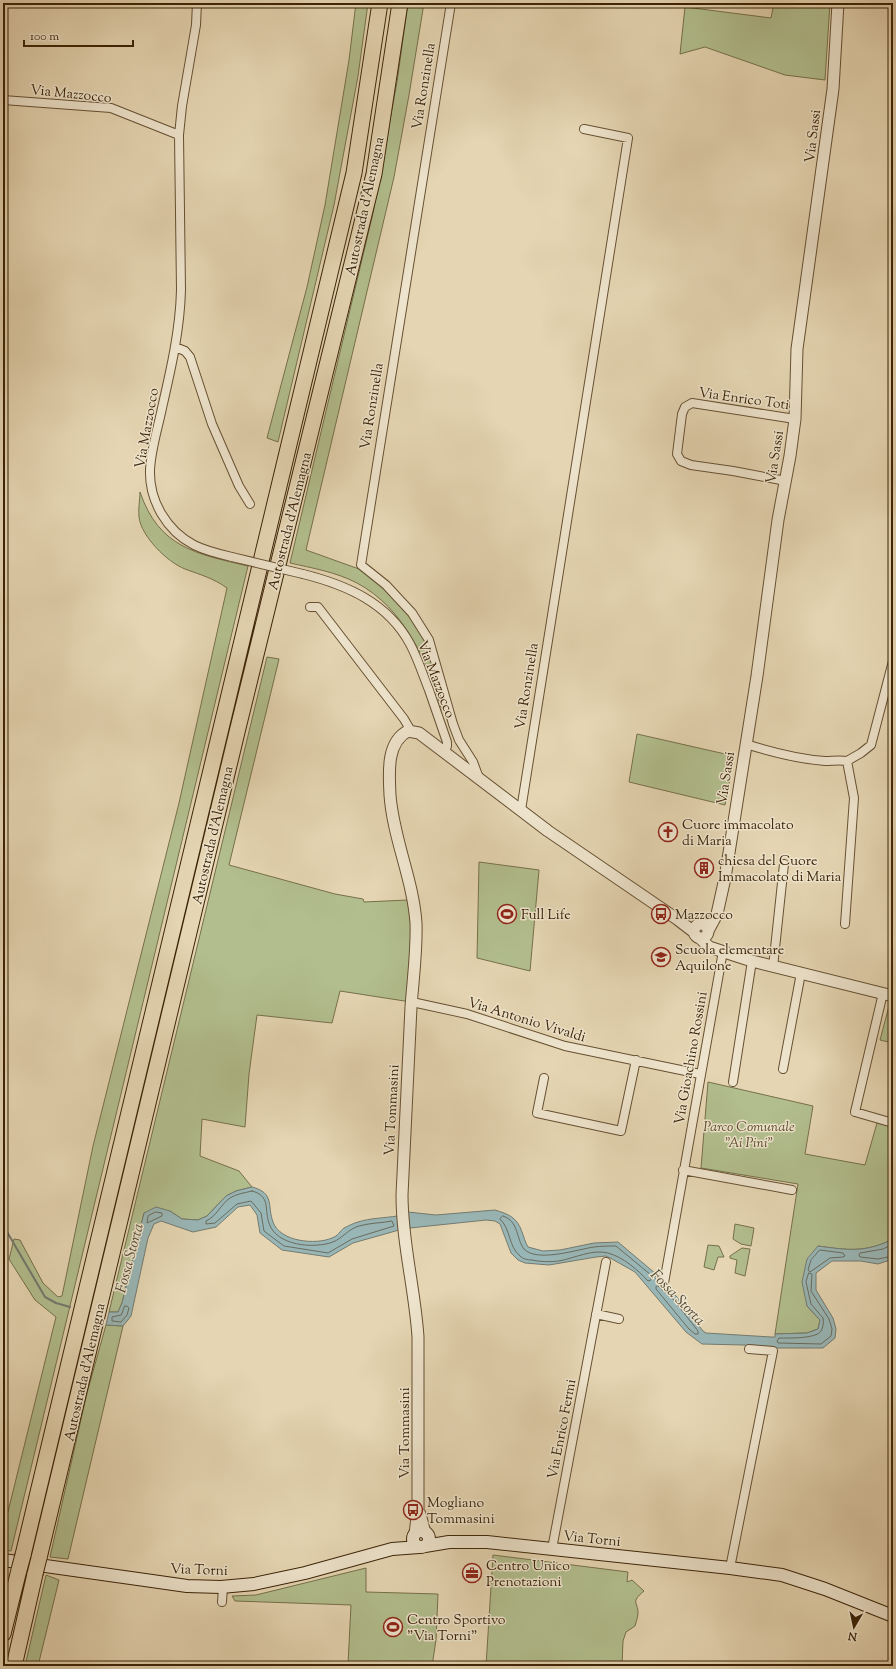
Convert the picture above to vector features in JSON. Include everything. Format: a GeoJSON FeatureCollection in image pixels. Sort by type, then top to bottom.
{"type":"FeatureCollection","features":[{"type":"Feature","properties":{"kind":"highway","name":"Autostrada d'Alemagna"},"geometry":{"type":"LineString","coordinates":[[3,1634],[354,173],[380,3]]}},
{"type":"Feature","properties":{"kind":"highway","name":"Autostrada d'Alemagna"},"geometry":{"type":"LineString","coordinates":[[14,1666],[238,728],[374,174],[400,3]]}},
{"type":"Feature","properties":{"kind":"main road","name":"Via Torni"},"geometry":{"type":"LineString","coordinates":[[3,1560],[187,1586],[223,1587],[261,1582],[305,1572],[392,1549],[421,1539],[449,1542],[487,1542],[782,1575],[825,1589],[893,1616]]}},
{"type":"Feature","properties":{"kind":"street","name":"Via Mazzocco"},"geometry":{"type":"LineString","coordinates":[[197,3],[196,25],[182,106],[179,135],[180,303],[175,347],[152,457],[150,476],[153,493],[159,509],[165,519],[184,538],[199,547],[232,557],[336,583],[360,594],[381,609],[400,629],[411,645],[423,673],[447,742],[444,752]]}},
{"type":"Feature","properties":{"kind":"street","name":"Via Ronzinella"},"geometry":{"type":"LineString","coordinates":[[451,3],[361,565],[391,590],[412,613],[429,640],[453,724],[459,740],[473,762],[479,779]]}},
{"type":"Feature","properties":{"kind":"street","name":"Via Sassi"},"geometry":{"type":"LineString","coordinates":[[702,931],[717,914],[725,878],[759,662],[778,520],[786,481],[795,419],[797,349],[831,111],[838,3]]}},
{"type":"Feature","properties":{"kind":"street","name":"Via Mazzocco"},"geometry":{"type":"LineString","coordinates":[[3,100],[111,108],[179,135]]}},
{"type":"Feature","properties":{"kind":"street","name":"Via Ronzinella"},"geometry":{"type":"LineString","coordinates":[[521,810],[628,138],[584,129]]}},
{"type":"Feature","properties":{"kind":"street"},"geometry":{"type":"LineString","coordinates":[[175,347],[185,351],[190,357],[212,424],[236,480],[250,504]]}},
{"type":"Feature","properties":{"kind":"street","name":"Via Enrico Toti"},"geometry":{"type":"LineString","coordinates":[[786,481],[691,465],[681,461],[677,454],[682,414],[685,407],[692,403],[795,419]]}},
{"type":"Feature","properties":{"kind":"street"},"geometry":{"type":"LineString","coordinates":[[310,606],[318,607],[415,732],[444,752],[548,831],[677,919],[702,931],[712,944],[717,942],[736,956]]}},
{"type":"Feature","properties":{"kind":"street"},"geometry":{"type":"LineString","coordinates":[[746,744],[769,751],[825,761],[847,760],[861,753],[871,745],[893,661]]}},
{"type":"Feature","properties":{"kind":"street","name":"Via Tommasini"},"geometry":{"type":"LineString","coordinates":[[415,732],[403,734],[397,740],[394,748],[389,780],[391,805],[413,895],[416,923],[416,950],[412,1002],[402,1219],[416,1311],[418,1338],[418,1509],[421,1539]]}},
{"type":"Feature","properties":{"kind":"street"},"geometry":{"type":"LineString","coordinates":[[845,924],[854,798],[847,760]]}},
{"type":"Feature","properties":{"kind":"street"},"geometry":{"type":"LineString","coordinates":[[773,967],[784,864]]}},
{"type":"Feature","properties":{"kind":"street"},"geometry":{"type":"LineString","coordinates":[[702,931],[709,947],[773,967],[888,994],[855,1112],[893,1123]]}},
{"type":"Feature","properties":{"kind":"street","name":"Via Gioachino Rossini"},"geometry":{"type":"LineString","coordinates":[[664,1283],[723,951]]}},
{"type":"Feature","properties":{"kind":"street"},"geometry":{"type":"LineString","coordinates":[[733,1082],[752,961]]}},
{"type":"Feature","properties":{"kind":"street"},"geometry":{"type":"LineString","coordinates":[[783,1069],[800,973]]}},
{"type":"Feature","properties":{"kind":"street","name":"Via Antonio Vivaldi"},"geometry":{"type":"LineString","coordinates":[[412,1002],[467,1014],[565,1046],[700,1074]]}},
{"type":"Feature","properties":{"kind":"street"},"geometry":{"type":"LineString","coordinates":[[544,1078],[537,1112],[621,1131],[636,1060]]}},
{"type":"Feature","properties":{"kind":"street"},"geometry":{"type":"LineString","coordinates":[[683,1170],[792,1190]]}},
{"type":"Feature","properties":{"kind":"street","name":"Via Enrico Fermi"},"geometry":{"type":"LineString","coordinates":[[552,1549],[606,1262]]}},
{"type":"Feature","properties":{"kind":"street"},"geometry":{"type":"LineString","coordinates":[[596,1314],[619,1319]]}},
{"type":"Feature","properties":{"kind":"street"},"geometry":{"type":"LineString","coordinates":[[730,1568],[773,1351],[749,1349]]}},
{"type":"Feature","properties":{"kind":"street"},"geometry":{"type":"LineString","coordinates":[[222,1602],[223,1587]]}},
{"type":"Feature","properties":{"kind":"green space"},"geometry":{"type":"Polygon","coordinates":[[[356,3],[368,3],[358,76],[334,205],[278,442],[267,438],[307,287],[325,205],[349,60],[356,3]]]}},
{"type":"Feature","properties":{"kind":"green space"},"geometry":{"type":"Polygon","coordinates":[[[408,3],[424,3],[394,177],[306,550],[359,569],[396,593],[426,635],[443,684],[442,711],[429,674],[412,638],[388,607],[374,594],[349,579],[290,563],[373,213],[397,82],[408,3]]]}},
{"type":"Feature","properties":{"kind":"green space"},"geometry":{"type":"Polygon","coordinates":[[[774,3],[830,3],[825,80],[785,75],[705,47],[680,54],[685,7],[771,18],[774,3]]]}},
{"type":"Feature","properties":{"kind":"green space"},"geometry":{"type":"Polygon","coordinates":[[[140,492],[148,511],[158,526],[169,537],[182,546],[212,557],[248,566],[11,1551],[3,1550],[3,1532],[56,1317],[35,1300],[9,1259],[14,1239],[20,1240],[43,1283],[58,1297],[62,1296],[93,1146],[179,803],[227,588],[212,579],[178,566],[156,548],[144,532],[139,517],[140,492]]]}},
{"type":"Feature","properties":{"kind":"green space"},"geometry":{"type":"Polygon","coordinates":[[[267,657],[279,659],[229,865],[335,894],[363,899],[364,902],[408,900],[411,919],[411,1002],[340,991],[332,1023],[257,1015],[249,1074],[245,1127],[202,1119],[200,1156],[239,1171],[252,1187],[236,1191],[226,1196],[207,1216],[198,1220],[182,1219],[170,1211],[144,1213],[122,1303],[118,1312],[109,1312],[267,657]]]}},
{"type":"Feature","properties":{"kind":"green space"},"geometry":{"type":"Polygon","coordinates":[[[637,734],[734,756],[725,805],[629,782],[637,734]]]}},
{"type":"Feature","properties":{"kind":"green space","name":"Full Life"},"geometry":{"type":"Polygon","coordinates":[[[479,862],[539,870],[530,971],[477,958],[479,862]]]}},
{"type":"Feature","properties":{"kind":"green space"},"geometry":{"type":"Polygon","coordinates":[[[889,1006],[893,1007],[893,1043],[880,1040],[889,1006]]]}},
{"type":"Feature","properties":{"kind":"green space","name":"Parco Comunale \"Ai Pini\""},"geometry":{"type":"Polygon","coordinates":[[[708,1082],[813,1106],[805,1154],[865,1165],[877,1123],[893,1127],[893,1226],[891,1240],[864,1249],[837,1249],[818,1246],[807,1306],[820,1320],[818,1329],[807,1333],[775,1334],[798,1184],[701,1168],[708,1082]]]}},
{"type":"Feature","properties":{"kind":"green space"},"geometry":{"type":"Polygon","coordinates":[[[735,1224],[754,1228],[751,1246],[741,1244],[733,1239],[735,1224]]]}},
{"type":"Feature","properties":{"kind":"green space"},"geometry":{"type":"Polygon","coordinates":[[[708,1245],[719,1246],[724,1257],[718,1257],[714,1270],[704,1267],[708,1245]]]}},
{"type":"Feature","properties":{"kind":"green space"},"geometry":{"type":"Polygon","coordinates":[[[742,1248],[750,1249],[745,1276],[735,1273],[737,1260],[730,1258],[730,1256],[742,1248]]]}},
{"type":"Feature","properties":{"kind":"green space"},"geometry":{"type":"Polygon","coordinates":[[[106,1325],[123,1326],[68,1559],[50,1557],[87,1393],[106,1325]]]}},
{"type":"Feature","properties":{"kind":"green space"},"geometry":{"type":"Polygon","coordinates":[[[493,1555],[628,1572],[627,1582],[632,1580],[644,1591],[636,1600],[638,1613],[635,1626],[626,1632],[623,1641],[622,1666],[486,1666],[493,1555]]]}},
{"type":"Feature","properties":{"kind":"green space","name":"Centro Sportivo \"Via Torni\""},"geometry":{"type":"Polygon","coordinates":[[[366,1568],[366,1592],[438,1594],[436,1640],[432,1666],[348,1664],[351,1605],[235,1601],[232,1596],[256,1595],[366,1568]]]}},
{"type":"Feature","properties":{"kind":"green space"},"geometry":{"type":"Polygon","coordinates":[[[46,1575],[59,1580],[38,1666],[25,1666],[46,1575]]]}},
{"type":"Feature","properties":{"kind":"water"},"geometry":{"type":"Polygon","coordinates":[[[252,1187],[267,1196],[271,1216],[277,1229],[291,1238],[308,1241],[325,1240],[334,1237],[344,1228],[356,1222],[397,1216],[399,1230],[353,1243],[329,1257],[282,1250],[260,1233],[257,1215],[250,1205],[238,1207],[216,1227],[193,1232],[161,1221],[154,1224],[148,1238],[131,1316],[123,1326],[106,1325],[109,1312],[118,1312],[122,1303],[144,1213],[156,1207],[170,1211],[182,1219],[198,1220],[207,1216],[226,1196],[236,1191],[252,1187]]]}},
{"type":"Feature","properties":{"kind":"water"},"geometry":{"type":"Polygon","coordinates":[[[495,1210],[512,1217],[518,1223],[528,1247],[543,1251],[560,1250],[594,1243],[618,1242],[656,1274],[655,1278],[676,1296],[706,1333],[775,1337],[775,1334],[807,1333],[818,1329],[820,1320],[807,1306],[802,1282],[807,1259],[818,1246],[838,1249],[856,1249],[874,1247],[893,1239],[893,1259],[878,1264],[861,1261],[832,1261],[816,1273],[816,1290],[833,1318],[836,1329],[835,1338],[823,1348],[770,1348],[744,1345],[702,1344],[686,1332],[635,1272],[606,1256],[549,1265],[525,1263],[518,1260],[511,1253],[500,1224],[495,1221],[486,1220],[410,1228],[408,1212],[436,1215],[495,1210]]]}},
{"type":"Feature","properties":{"kind":"waterway","name":"Fossa Storta"},"geometry":{"type":"LineString","coordinates":[[3,1225],[45,1297],[56,1303],[70,1307]]}},
{"type":"Feature","properties":{"kind":"place","name":"Cuore immacolato di Maria"},"geometry":{"type":"Point","coordinates":[668,832]}},
{"type":"Feature","properties":{"kind":"place","name":"chiesa del Cuore Immacolato di Maria"},"geometry":{"type":"Point","coordinates":[704,868]}},
{"type":"Feature","properties":{"kind":"place","name":"Full Life"},"geometry":{"type":"Point","coordinates":[507,914]}},
{"type":"Feature","properties":{"kind":"place","name":"Mazzocco"},"geometry":{"type":"Point","coordinates":[661,914]}},
{"type":"Feature","properties":{"kind":"place","name":"Scuola elementare Aquilone"},"geometry":{"type":"Point","coordinates":[661,957]}},
{"type":"Feature","properties":{"kind":"place","name":"Mogliano Tommasini"},"geometry":{"type":"Point","coordinates":[413,1510]}},
{"type":"Feature","properties":{"kind":"place","name":"Centro Unico Prenotazioni"},"geometry":{"type":"Point","coordinates":[472,1573]}},
{"type":"Feature","properties":{"kind":"place","name":"Centro Sportivo \"Via Torni\""},"geometry":{"type":"Point","coordinates":[393,1627]}}]}
